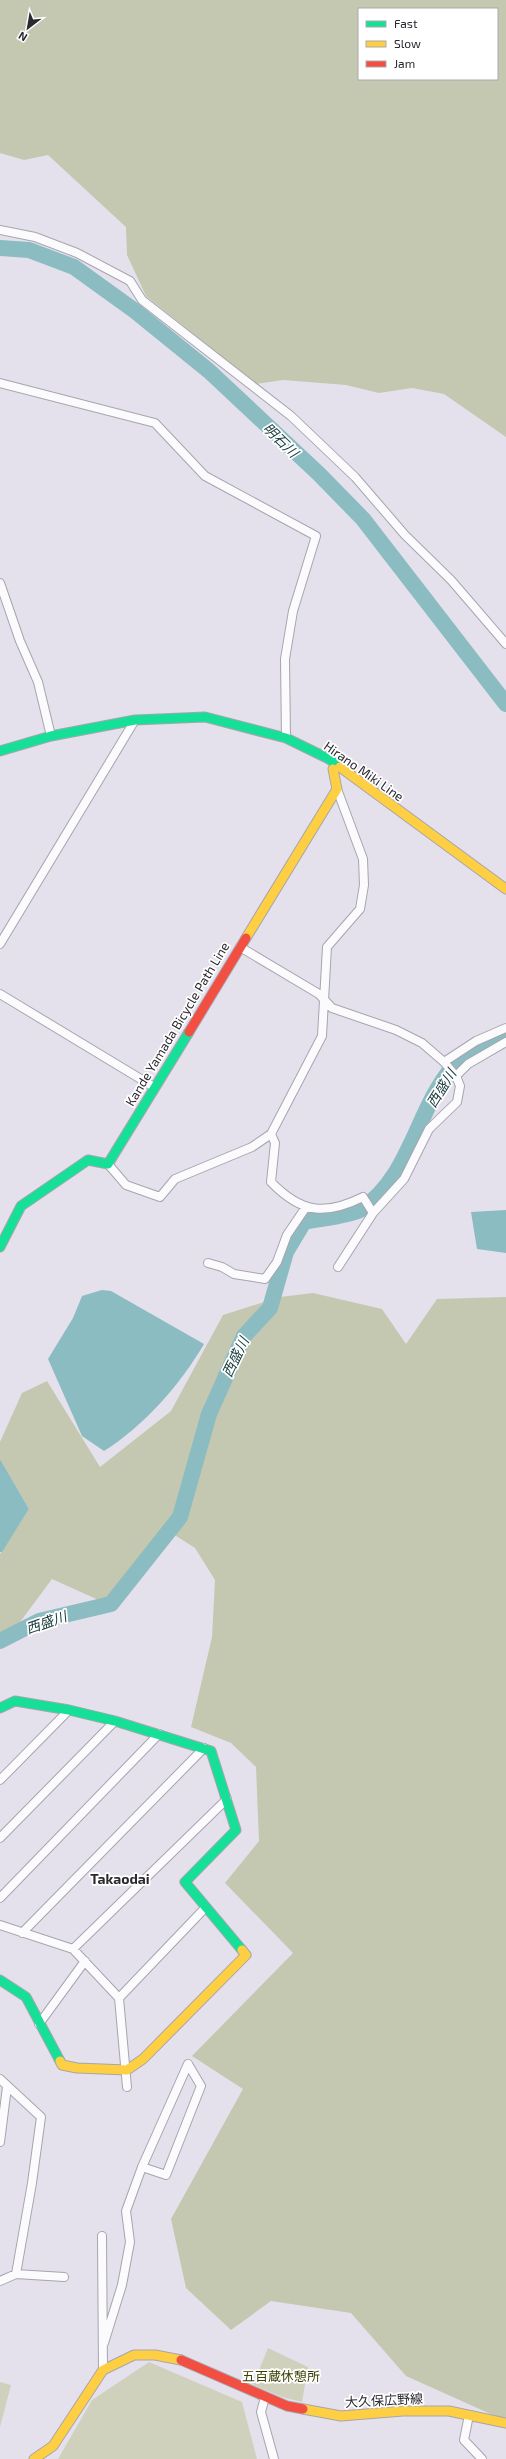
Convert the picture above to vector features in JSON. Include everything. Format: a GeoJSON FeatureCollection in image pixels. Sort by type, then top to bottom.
{"type":"FeatureCollection","features":[{"type":"Feature","properties":{"kind":"street"},"geometry":{"type":"LineString","coordinates":[[0,230],[35,237],[76,253],[130,282],[142,300],[291,416],[355,477],[405,535],[451,580],[506,644]]}},
{"type":"Feature","properties":{"kind":"street"},"geometry":{"type":"LineString","coordinates":[[0,383],[155,423],[205,476],[316,536],[294,611],[285,659],[286,738]]}},
{"type":"Feature","properties":{"kind":"street"},"geometry":{"type":"LineString","coordinates":[[0,583],[17,635],[38,682],[51,736]]}},
{"type":"Feature","properties":{"kind":"street","name":"Hirano Miki Line"},"geometry":{"type":"LineString","coordinates":[[0,751],[51,736],[134,720],[205,717],[286,738],[329,759],[506,889]]}},
{"type":"Feature","properties":{"kind":"street"},"geometry":{"type":"LineString","coordinates":[[0,944],[134,720]]}},
{"type":"Feature","properties":{"kind":"street"},"geometry":{"type":"LineString","coordinates":[[0,1247],[5,1242],[13,1218],[21,1206],[88,1160],[108,1164],[126,1185],[160,1196],[175,1179],[252,1147],[271,1134],[322,1036],[328,947],[360,909],[364,885],[363,860],[337,789],[329,759]]}},
{"type":"Feature","properties":{"kind":"street","name":"Kande Yamada Bicycle Path Line"},"geometry":{"type":"LineString","coordinates":[[108,1164],[337,789]]}},
{"type":"Feature","properties":{"kind":"street"},"geometry":{"type":"LineString","coordinates":[[240,947],[318,994],[332,1008],[396,1030],[422,1043],[444,1062],[456,1076],[460,1086],[457,1102],[429,1129],[404,1180],[373,1213],[338,1268]]}},
{"type":"Feature","properties":{"kind":"street"},"geometry":{"type":"LineString","coordinates":[[0,994],[154,1087]]}},
{"type":"Feature","properties":{"kind":"street"},"geometry":{"type":"LineString","coordinates":[[444,1062],[476,1041],[506,1028]]}},
{"type":"Feature","properties":{"kind":"street"},"geometry":{"type":"LineString","coordinates":[[456,1076],[468,1064],[506,1042]]}},
{"type":"Feature","properties":{"kind":"street"},"geometry":{"type":"LineString","coordinates":[[271,1134],[275,1143],[271,1182],[280,1191],[306,1207],[321,1210],[351,1203],[363,1197],[373,1213]]}},
{"type":"Feature","properties":{"kind":"street"},"geometry":{"type":"LineString","coordinates":[[208,1264],[222,1267],[234,1274],[264,1279],[277,1262],[287,1235],[306,1207]]}},
{"type":"Feature","properties":{"kind":"street"},"geometry":{"type":"LineString","coordinates":[[0,1708],[15,1701],[69,1710],[115,1721],[211,1751],[236,1830],[185,1882],[246,1955],[143,2059],[127,2070],[113,2067],[69,2068],[62,2065],[26,1997],[0,1980]]}},
{"type":"Feature","properties":{"kind":"street"},"geometry":{"type":"LineString","coordinates":[[0,1780],[69,1710]]}},
{"type":"Feature","properties":{"kind":"street"},"geometry":{"type":"LineString","coordinates":[[0,1838],[115,1721]]}},
{"type":"Feature","properties":{"kind":"street"},"geometry":{"type":"LineString","coordinates":[[0,1898],[159,1734]]}},
{"type":"Feature","properties":{"kind":"street"},"geometry":{"type":"LineString","coordinates":[[22,1933],[204,1748]]}},
{"type":"Feature","properties":{"kind":"street"},"geometry":{"type":"LineString","coordinates":[[73,1949],[227,1799]]}},
{"type":"Feature","properties":{"kind":"street"},"geometry":{"type":"LineString","coordinates":[[119,1998],[206,1908]]}},
{"type":"Feature","properties":{"kind":"street"},"geometry":{"type":"LineString","coordinates":[[0,1925],[73,1949],[119,1998],[127,2070],[127,2088]]}},
{"type":"Feature","properties":{"kind":"street"},"geometry":{"type":"LineString","coordinates":[[39,2024],[85,1961]]}},
{"type":"Feature","properties":{"kind":"street"},"geometry":{"type":"LineString","coordinates":[[104,2343],[122,2285],[130,2242],[126,2211],[142,2167],[176,2087],[188,2064],[201,2086],[166,2175],[142,2167]]}},
{"type":"Feature","properties":{"kind":"street"},"geometry":{"type":"LineString","coordinates":[[0,2079],[41,2118],[32,2183],[16,2274]]}},
{"type":"Feature","properties":{"kind":"street"},"geometry":{"type":"LineString","coordinates":[[0,2142],[7,2087]]}},
{"type":"Feature","properties":{"kind":"street"},"geometry":{"type":"LineString","coordinates":[[102,2236],[104,2343],[103,2370]]}},
{"type":"Feature","properties":{"kind":"street"},"geometry":{"type":"LineString","coordinates":[[0,2280],[16,2274],[64,2277]]}},
{"type":"Feature","properties":{"kind":"street","name":"大久保広野線"},"geometry":{"type":"LineString","coordinates":[[34,2459],[53,2446],[103,2370],[120,2360],[134,2355],[155,2354],[177,2358],[287,2406],[341,2416],[411,2411],[449,2411],[506,2423]]}},
{"type":"Feature","properties":{"kind":"street"},"geometry":{"type":"LineString","coordinates":[[266,2397],[261,2412],[274,2459]]}},
{"type":"Feature","properties":{"kind":"street"},"geometry":{"type":"LineString","coordinates":[[469,2415],[464,2440],[482,2459]]}},
{"type":"Feature","properties":{"kind":"street"},"geometry":{"type":"LineString","coordinates":[[48,2459],[53,2446]]}},
{"type":"Feature","properties":{"kind":"green space"},"geometry":{"type":"Polygon","coordinates":[[[0,0],[506,0],[506,437],[444,394],[412,388],[379,393],[346,385],[283,380],[256,384],[146,296],[127,255],[126,227],[48,155],[24,160],[0,153],[0,0]]]}},
{"type":"Feature","properties":{"kind":"green space"},"geometry":{"type":"Polygon","coordinates":[[[313,1293],[382,1309],[406,1344],[437,1299],[506,1297],[506,2418],[495,2416],[406,2376],[351,2313],[271,2301],[231,2330],[186,2288],[171,2219],[243,2089],[192,2056],[293,1953],[225,1883],[259,1841],[256,1767],[231,1743],[191,1727],[212,1637],[215,1580],[195,1548],[173,1534],[105,1603],[52,1579],[0,1649],[0,1554],[29,1509],[0,1459],[0,1442],[22,1393],[47,1381],[100,1467],[171,1411],[223,1315],[280,1297],[313,1293]]]}},
{"type":"Feature","properties":{"kind":"green space","name":"五百蔵休憩所"},"geometry":{"type":"Polygon","coordinates":[[[268,2348],[308,2367],[302,2402],[282,2397],[253,2385],[268,2348]]]}},
{"type":"Feature","properties":{"kind":"green space"},"geometry":{"type":"Polygon","coordinates":[[[149,2362],[242,2402],[257,2459],[58,2459],[92,2400],[149,2362]]]}},
{"type":"Feature","properties":{"kind":"green space"},"geometry":{"type":"Polygon","coordinates":[[[0,2382],[11,2385],[0,2427],[0,2382]]]}},
{"type":"Feature","properties":{"kind":"water"},"geometry":{"type":"Polygon","coordinates":[[[506,1210],[506,1253],[477,1249],[471,1212],[506,1210]]]}},
{"type":"Feature","properties":{"kind":"water"},"geometry":{"type":"Polygon","coordinates":[[[102,1290],[111,1291],[204,1344],[184,1374],[160,1404],[133,1430],[104,1451],[82,1436],[48,1359],[73,1318],[82,1296],[102,1290]]]}},
{"type":"Feature","properties":{"kind":"water"},"geometry":{"type":"Polygon","coordinates":[[[0,1459],[29,1509],[2,1552],[0,1552],[0,1459]]]}},
{"type":"Feature","properties":{"kind":"waterway","name":"明石川"},"geometry":{"type":"LineString","coordinates":[[0,248],[29,250],[74,267],[135,311],[209,371],[319,474],[363,519],[506,704]]}},
{"type":"Feature","properties":{"kind":"waterway","name":"西盛川"},"geometry":{"type":"LineString","coordinates":[[0,1641],[39,1621],[111,1604],[180,1517],[209,1414],[244,1336],[270,1308],[286,1252],[304,1222],[342,1216],[355,1212],[360,1210],[377,1196],[402,1162],[429,1104],[452,1068],[470,1053],[506,1034]]}},
{"type":"Feature","properties":{"kind":"traffic: fast"},"geometry":{"type":"LineString","coordinates":[[0,751],[51,736],[135,720],[205,717],[286,738],[329,759],[340,767]]}},
{"type":"Feature","properties":{"kind":"traffic: fast"},"geometry":{"type":"LineString","coordinates":[[0,1247],[21,1206],[88,1160],[108,1164],[189,1032]]}},
{"type":"Feature","properties":{"kind":"traffic: fast"},"geometry":{"type":"LineString","coordinates":[[0,1708],[15,1701],[69,1710],[115,1721],[211,1751],[236,1830],[185,1882],[242,1950]]}},
{"type":"Feature","properties":{"kind":"traffic: fast"},"geometry":{"type":"LineString","coordinates":[[0,1980],[26,1997],[60,2061]]}},
{"type":"Feature","properties":{"kind":"traffic: slow"},"geometry":{"type":"LineString","coordinates":[[340,767],[506,889]]}},
{"type":"Feature","properties":{"kind":"traffic: slow"},"geometry":{"type":"LineString","coordinates":[[246,938],[337,789],[333,769]]}},
{"type":"Feature","properties":{"kind":"traffic: slow"},"geometry":{"type":"LineString","coordinates":[[60,2061],[62,2065],[77,2068],[127,2070],[143,2059],[246,1955],[242,1950]]}},
{"type":"Feature","properties":{"kind":"traffic: slow"},"geometry":{"type":"LineString","coordinates":[[34,2459],[53,2446],[103,2370],[134,2355],[155,2355],[181,2360]]}},
{"type":"Feature","properties":{"kind":"traffic: slow"},"geometry":{"type":"LineString","coordinates":[[303,2409],[341,2416],[403,2411],[449,2411],[506,2423]]}},
{"type":"Feature","properties":{"kind":"traffic: jam"},"geometry":{"type":"LineString","coordinates":[[189,1032],[246,938]]}},
{"type":"Feature","properties":{"kind":"traffic: jam"},"geometry":{"type":"LineString","coordinates":[[181,2360],[287,2406],[303,2409]]}},
{"type":"Feature","properties":{"kind":"district","name":"Takaodai"},"geometry":{"type":"Point","coordinates":[120,1878]}}]}
